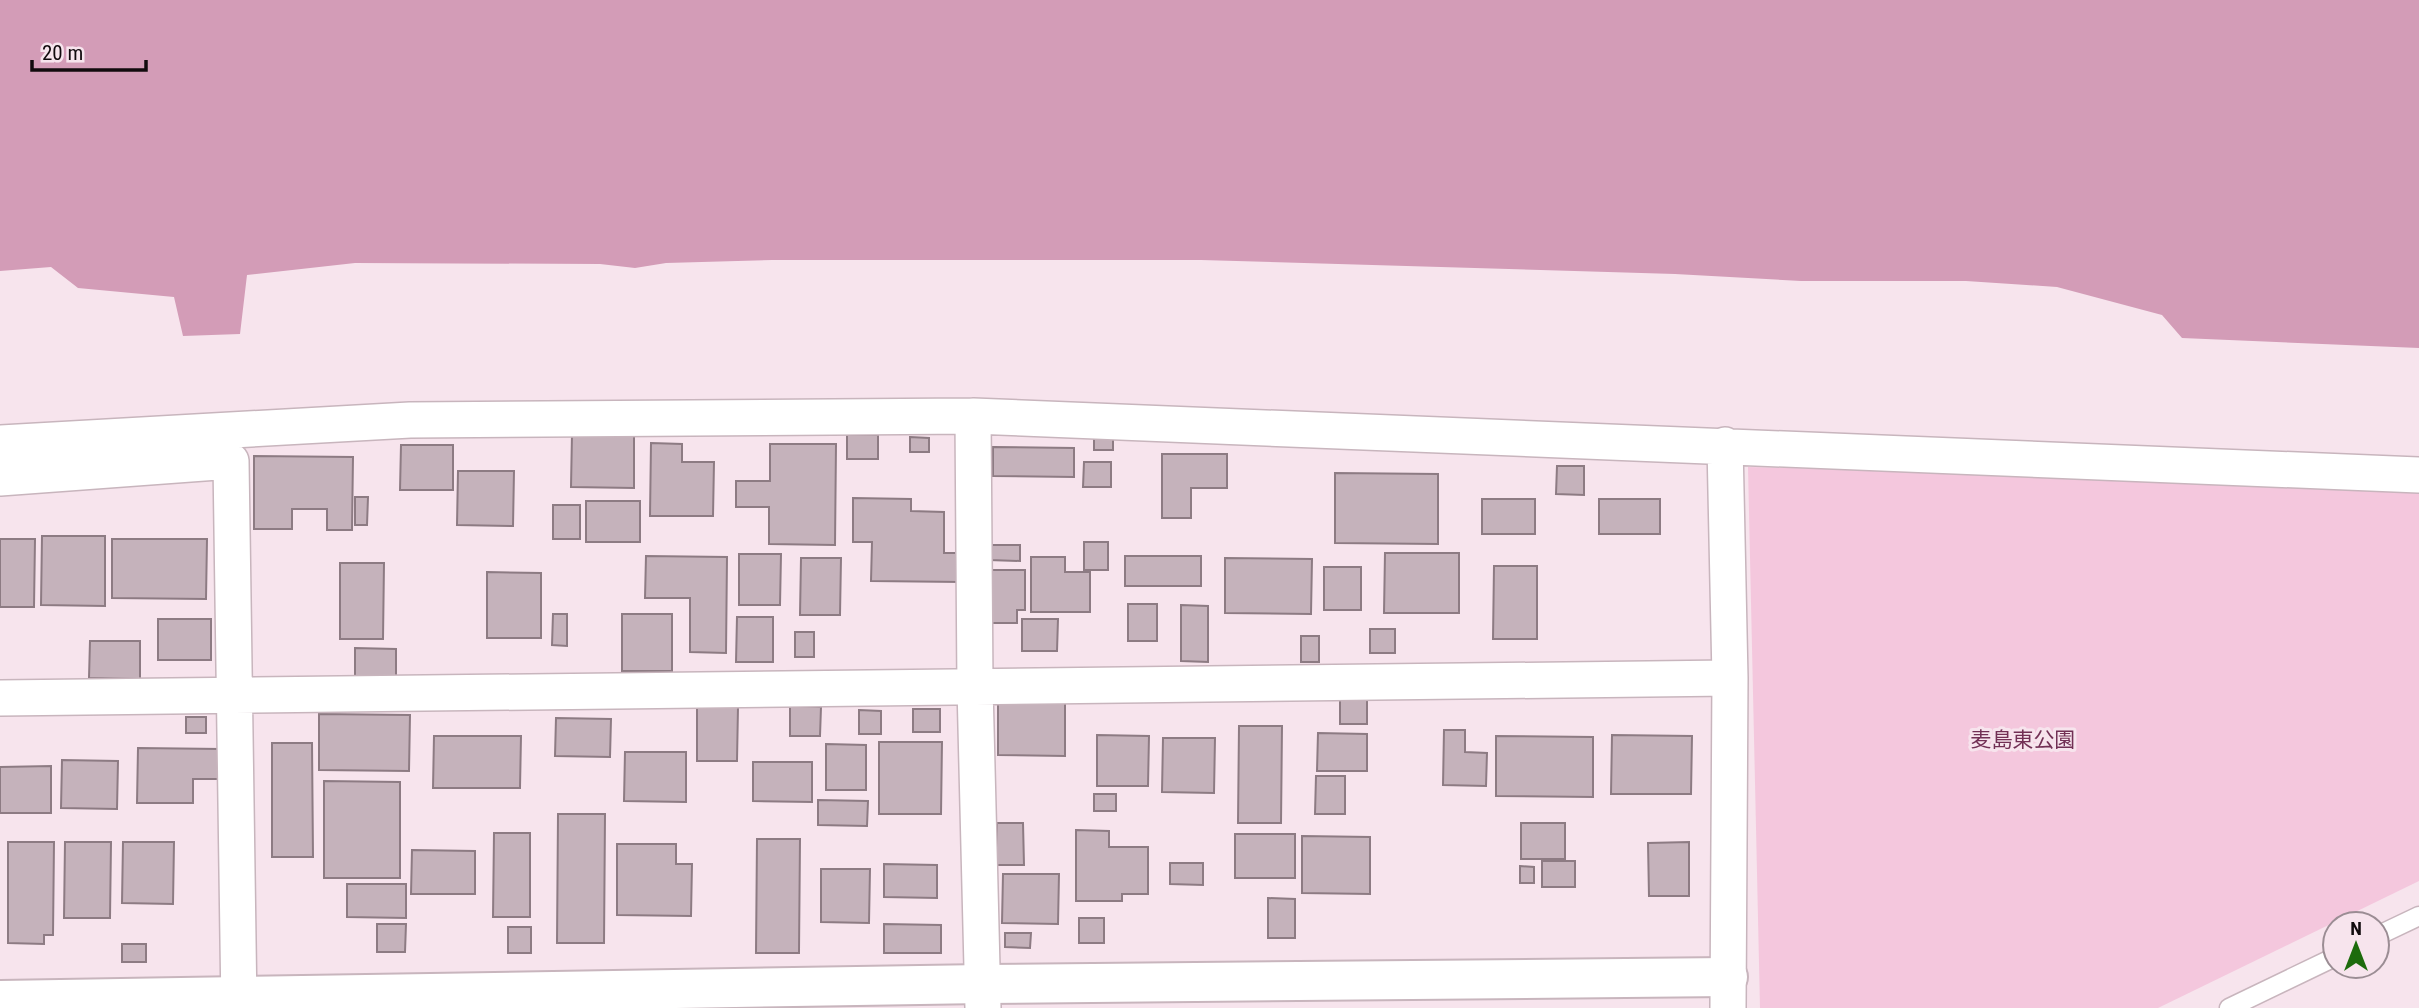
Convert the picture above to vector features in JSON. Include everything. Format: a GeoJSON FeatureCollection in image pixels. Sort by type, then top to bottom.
{"type":"FeatureCollection","features":[{"type":"Feature","properties":{"kind":"street"},"geometry":{"type":"LineString","coordinates":[[973,416],[975,687],[983,996]]}},
{"type":"Feature","properties":{"kind":"street"},"geometry":{"type":"LineString","coordinates":[[0,443],[410,420],[528,417],[973,416],[2419,475]]}},
{"type":"Feature","properties":{"kind":"street"},"geometry":{"type":"LineString","coordinates":[[0,1000],[239,1003],[1728,992],[1730,678],[1725,445]]}},
{"type":"Feature","properties":{"kind":"street"},"geometry":{"type":"LineString","coordinates":[[0,478],[231,461],[239,1003]]}},
{"type":"Feature","properties":{"kind":"street"},"geometry":{"type":"LineString","coordinates":[[0,698],[1730,678]]}},
{"type":"Feature","properties":{"kind":"lane"},"geometry":{"type":"LineString","coordinates":[[2391,929],[2419,916]]}},
{"type":"Feature","properties":{"kind":"lane"},"geometry":{"type":"LineString","coordinates":[[2229,1008],[2321,964]]}},
{"type":"Feature","properties":{"kind":"green space","name":"麦島東公園"},"geometry":{"type":"Polygon","coordinates":[[[1748,467],[2297,480],[2419,489],[2419,881],[2359,910],[2321,910],[2321,929],[2158,1008],[1760,1008],[1748,467]]]}},
{"type":"Feature","properties":{"kind":"shaded area"},"geometry":{"type":"Polygon","coordinates":[[[0,0],[2419,0],[2419,348],[2182,338],[2162,315],[2057,287],[1966,281],[1801,281],[1675,274],[1201,260],[772,260],[666,263],[635,268],[600,264],[355,263],[247,275],[240,334],[183,336],[174,297],[78,288],[51,267],[0,271],[0,0]]]}},
{"type":"Feature","properties":{"kind":"building"},"geometry":{"type":"Polygon","coordinates":[[[572,434],[634,435],[634,488],[571,487],[572,434]]]}},
{"type":"Feature","properties":{"kind":"building"},"geometry":{"type":"Polygon","coordinates":[[[847,435],[878,435],[878,459],[847,459],[847,435]]]}},
{"type":"Feature","properties":{"kind":"building"},"geometry":{"type":"Polygon","coordinates":[[[1094,436],[1113,436],[1113,450],[1094,450],[1094,436]]]}},
{"type":"Feature","properties":{"kind":"building"},"geometry":{"type":"Polygon","coordinates":[[[910,437],[929,438],[929,452],[910,452],[910,437]]]}},
{"type":"Feature","properties":{"kind":"building"},"geometry":{"type":"Polygon","coordinates":[[[651,443],[682,444],[682,462],[714,462],[713,516],[650,516],[651,443]]]}},
{"type":"Feature","properties":{"kind":"building"},"geometry":{"type":"Polygon","coordinates":[[[770,444],[836,444],[835,545],[769,544],[769,507],[736,507],[736,481],[770,481],[770,444]]]}},
{"type":"Feature","properties":{"kind":"building"},"geometry":{"type":"Polygon","coordinates":[[[401,445],[453,445],[453,490],[400,490],[401,445]]]}},
{"type":"Feature","properties":{"kind":"building"},"geometry":{"type":"Polygon","coordinates":[[[993,447],[1074,448],[1074,477],[993,476],[993,447]]]}},
{"type":"Feature","properties":{"kind":"building"},"geometry":{"type":"Polygon","coordinates":[[[1162,454],[1227,454],[1227,488],[1191,488],[1191,518],[1162,518],[1162,454]]]}},
{"type":"Feature","properties":{"kind":"building"},"geometry":{"type":"Polygon","coordinates":[[[254,456],[353,457],[352,530],[327,530],[327,509],[292,509],[292,529],[254,529],[254,456]]]}},
{"type":"Feature","properties":{"kind":"building"},"geometry":{"type":"Polygon","coordinates":[[[1084,462],[1111,462],[1111,487],[1083,487],[1084,462]]]}},
{"type":"Feature","properties":{"kind":"building"},"geometry":{"type":"Polygon","coordinates":[[[1557,466],[1584,466],[1584,495],[1556,494],[1557,466]]]}},
{"type":"Feature","properties":{"kind":"building"},"geometry":{"type":"Polygon","coordinates":[[[458,471],[514,471],[513,526],[457,525],[458,471]]]}},
{"type":"Feature","properties":{"kind":"building"},"geometry":{"type":"Polygon","coordinates":[[[1335,473],[1438,474],[1438,544],[1335,543],[1335,473]]]}},
{"type":"Feature","properties":{"kind":"building"},"geometry":{"type":"Polygon","coordinates":[[[355,497],[368,497],[367,525],[355,525],[355,497]]]}},
{"type":"Feature","properties":{"kind":"building"},"geometry":{"type":"Polygon","coordinates":[[[853,498],[911,499],[911,511],[944,512],[944,553],[961,553],[961,582],[871,581],[872,542],[853,542],[853,498]]]}},
{"type":"Feature","properties":{"kind":"building"},"geometry":{"type":"Polygon","coordinates":[[[1482,499],[1535,499],[1535,534],[1482,534],[1482,499]]]}},
{"type":"Feature","properties":{"kind":"building"},"geometry":{"type":"Polygon","coordinates":[[[1599,499],[1660,499],[1660,534],[1599,534],[1599,499]]]}},
{"type":"Feature","properties":{"kind":"building"},"geometry":{"type":"Polygon","coordinates":[[[586,501],[640,501],[640,542],[586,542],[586,501]]]}},
{"type":"Feature","properties":{"kind":"building"},"geometry":{"type":"Polygon","coordinates":[[[553,505],[580,505],[580,539],[553,539],[553,505]]]}},
{"type":"Feature","properties":{"kind":"building"},"geometry":{"type":"Polygon","coordinates":[[[42,536],[105,536],[105,606],[41,605],[42,536]]]}},
{"type":"Feature","properties":{"kind":"building"},"geometry":{"type":"Polygon","coordinates":[[[0,539],[35,539],[34,607],[0,607],[0,539]]]}},
{"type":"Feature","properties":{"kind":"building"},"geometry":{"type":"Polygon","coordinates":[[[112,539],[207,539],[206,599],[112,598],[112,539]]]}},
{"type":"Feature","properties":{"kind":"building"},"geometry":{"type":"Polygon","coordinates":[[[1084,542],[1108,542],[1108,570],[1084,570],[1084,542]]]}},
{"type":"Feature","properties":{"kind":"building"},"geometry":{"type":"Polygon","coordinates":[[[989,545],[1020,545],[1020,561],[989,560],[989,545]]]}},
{"type":"Feature","properties":{"kind":"building"},"geometry":{"type":"Polygon","coordinates":[[[1385,553],[1459,553],[1459,613],[1384,613],[1385,553]]]}},
{"type":"Feature","properties":{"kind":"building"},"geometry":{"type":"Polygon","coordinates":[[[739,554],[781,554],[780,605],[739,605],[739,554]]]}},
{"type":"Feature","properties":{"kind":"building"},"geometry":{"type":"Polygon","coordinates":[[[646,556],[727,557],[726,653],[690,652],[690,598],[645,598],[646,556]]]}},
{"type":"Feature","properties":{"kind":"building"},"geometry":{"type":"Polygon","coordinates":[[[1125,556],[1201,556],[1201,586],[1125,586],[1125,556]]]}},
{"type":"Feature","properties":{"kind":"building"},"geometry":{"type":"Polygon","coordinates":[[[1031,557],[1065,557],[1065,572],[1090,572],[1090,612],[1031,612],[1031,557]]]}},
{"type":"Feature","properties":{"kind":"building"},"geometry":{"type":"Polygon","coordinates":[[[801,558],[841,558],[840,615],[800,615],[801,558]]]}},
{"type":"Feature","properties":{"kind":"building"},"geometry":{"type":"Polygon","coordinates":[[[1225,558],[1312,559],[1311,614],[1225,613],[1225,558]]]}},
{"type":"Feature","properties":{"kind":"building"},"geometry":{"type":"Polygon","coordinates":[[[340,563],[384,563],[383,639],[340,639],[340,563]]]}},
{"type":"Feature","properties":{"kind":"building"},"geometry":{"type":"Polygon","coordinates":[[[1494,566],[1537,566],[1537,639],[1493,639],[1494,566]]]}},
{"type":"Feature","properties":{"kind":"building"},"geometry":{"type":"Polygon","coordinates":[[[1324,567],[1361,567],[1361,610],[1324,610],[1324,567]]]}},
{"type":"Feature","properties":{"kind":"building"},"geometry":{"type":"Polygon","coordinates":[[[992,570],[1025,570],[1025,610],[1017,610],[1017,623],[991,623],[992,570]]]}},
{"type":"Feature","properties":{"kind":"building"},"geometry":{"type":"Polygon","coordinates":[[[487,572],[541,573],[541,638],[487,638],[487,572]]]}},
{"type":"Feature","properties":{"kind":"building"},"geometry":{"type":"Polygon","coordinates":[[[1128,604],[1157,604],[1157,641],[1128,641],[1128,604]]]}},
{"type":"Feature","properties":{"kind":"building"},"geometry":{"type":"Polygon","coordinates":[[[1181,605],[1208,606],[1208,662],[1181,661],[1181,605]]]}},
{"type":"Feature","properties":{"kind":"building"},"geometry":{"type":"Polygon","coordinates":[[[553,614],[567,614],[567,646],[552,645],[553,614]]]}},
{"type":"Feature","properties":{"kind":"building"},"geometry":{"type":"Polygon","coordinates":[[[622,614],[672,614],[672,671],[622,671],[622,614]]]}},
{"type":"Feature","properties":{"kind":"building"},"geometry":{"type":"Polygon","coordinates":[[[737,617],[773,617],[773,662],[736,662],[737,617]]]}},
{"type":"Feature","properties":{"kind":"building"},"geometry":{"type":"Polygon","coordinates":[[[158,619],[211,619],[211,660],[158,660],[158,619]]]}},
{"type":"Feature","properties":{"kind":"building"},"geometry":{"type":"Polygon","coordinates":[[[1022,619],[1058,619],[1057,651],[1022,651],[1022,619]]]}},
{"type":"Feature","properties":{"kind":"building"},"geometry":{"type":"Polygon","coordinates":[[[1370,629],[1395,629],[1395,653],[1370,653],[1370,629]]]}},
{"type":"Feature","properties":{"kind":"building"},"geometry":{"type":"Polygon","coordinates":[[[795,632],[814,632],[814,657],[795,657],[795,632]]]}},
{"type":"Feature","properties":{"kind":"building"},"geometry":{"type":"Polygon","coordinates":[[[1301,636],[1319,636],[1319,662],[1301,662],[1301,636]]]}},
{"type":"Feature","properties":{"kind":"building"},"geometry":{"type":"Polygon","coordinates":[[[90,641],[140,641],[140,679],[89,678],[90,641]]]}},
{"type":"Feature","properties":{"kind":"building"},"geometry":{"type":"Polygon","coordinates":[[[355,648],[396,649],[396,682],[355,682],[355,648]]]}},
{"type":"Feature","properties":{"kind":"building"},"geometry":{"type":"Polygon","coordinates":[[[1340,697],[1367,697],[1367,724],[1340,724],[1340,697]]]}},
{"type":"Feature","properties":{"kind":"building"},"geometry":{"type":"Polygon","coordinates":[[[998,699],[1065,700],[1065,756],[998,755],[998,699]]]}},
{"type":"Feature","properties":{"kind":"building"},"geometry":{"type":"Polygon","coordinates":[[[790,706],[821,707],[820,736],[790,736],[790,706]]]}},
{"type":"Feature","properties":{"kind":"building"},"geometry":{"type":"Polygon","coordinates":[[[697,707],[738,707],[737,761],[697,761],[697,707]]]}},
{"type":"Feature","properties":{"kind":"building"},"geometry":{"type":"Polygon","coordinates":[[[913,709],[940,709],[940,732],[913,732],[913,709]]]}},
{"type":"Feature","properties":{"kind":"building"},"geometry":{"type":"Polygon","coordinates":[[[859,710],[881,711],[881,734],[859,734],[859,710]]]}},
{"type":"Feature","properties":{"kind":"building"},"geometry":{"type":"Polygon","coordinates":[[[319,714],[410,715],[409,771],[319,770],[319,714]]]}},
{"type":"Feature","properties":{"kind":"building"},"geometry":{"type":"Polygon","coordinates":[[[186,717],[206,717],[206,733],[186,733],[186,717]]]}},
{"type":"Feature","properties":{"kind":"building"},"geometry":{"type":"Polygon","coordinates":[[[556,718],[611,719],[610,757],[555,756],[556,718]]]}},
{"type":"Feature","properties":{"kind":"building"},"geometry":{"type":"Polygon","coordinates":[[[1239,726],[1282,726],[1281,823],[1238,823],[1239,726]]]}},
{"type":"Feature","properties":{"kind":"building"},"geometry":{"type":"Polygon","coordinates":[[[1444,730],[1465,730],[1465,752],[1487,753],[1486,786],[1443,785],[1444,730]]]}},
{"type":"Feature","properties":{"kind":"building"},"geometry":{"type":"Polygon","coordinates":[[[1318,733],[1367,734],[1367,771],[1317,771],[1318,733]]]}},
{"type":"Feature","properties":{"kind":"building"},"geometry":{"type":"Polygon","coordinates":[[[1097,735],[1149,736],[1148,786],[1097,786],[1097,735]]]}},
{"type":"Feature","properties":{"kind":"building"},"geometry":{"type":"Polygon","coordinates":[[[1612,735],[1692,736],[1691,794],[1611,794],[1612,735]]]}},
{"type":"Feature","properties":{"kind":"building"},"geometry":{"type":"Polygon","coordinates":[[[434,736],[521,736],[520,788],[433,788],[434,736]]]}},
{"type":"Feature","properties":{"kind":"building"},"geometry":{"type":"Polygon","coordinates":[[[1496,736],[1593,737],[1593,797],[1496,796],[1496,736]]]}},
{"type":"Feature","properties":{"kind":"building"},"geometry":{"type":"Polygon","coordinates":[[[1163,738],[1215,738],[1214,793],[1162,792],[1163,738]]]}},
{"type":"Feature","properties":{"kind":"building"},"geometry":{"type":"Polygon","coordinates":[[[879,742],[942,742],[941,814],[879,814],[879,742]]]}},
{"type":"Feature","properties":{"kind":"building"},"geometry":{"type":"Polygon","coordinates":[[[272,743],[312,743],[313,857],[272,857],[272,743]]]}},
{"type":"Feature","properties":{"kind":"building"},"geometry":{"type":"Polygon","coordinates":[[[826,744],[866,745],[866,790],[826,790],[826,744]]]}},
{"type":"Feature","properties":{"kind":"building"},"geometry":{"type":"Polygon","coordinates":[[[138,748],[221,749],[221,779],[193,779],[193,803],[137,803],[138,748]]]}},
{"type":"Feature","properties":{"kind":"building"},"geometry":{"type":"Polygon","coordinates":[[[625,752],[686,752],[686,802],[624,801],[625,752]]]}},
{"type":"Feature","properties":{"kind":"building"},"geometry":{"type":"Polygon","coordinates":[[[62,760],[118,761],[117,809],[61,808],[62,760]]]}},
{"type":"Feature","properties":{"kind":"building"},"geometry":{"type":"Polygon","coordinates":[[[753,762],[812,762],[812,802],[753,801],[753,762]]]}},
{"type":"Feature","properties":{"kind":"building"},"geometry":{"type":"Polygon","coordinates":[[[51,766],[51,813],[0,813],[0,767],[51,766]]]}},
{"type":"Feature","properties":{"kind":"building"},"geometry":{"type":"Polygon","coordinates":[[[1316,776],[1345,776],[1345,814],[1315,814],[1316,776]]]}},
{"type":"Feature","properties":{"kind":"building"},"geometry":{"type":"Polygon","coordinates":[[[324,781],[400,782],[400,878],[324,878],[324,781]]]}},
{"type":"Feature","properties":{"kind":"building"},"geometry":{"type":"Polygon","coordinates":[[[1094,794],[1116,794],[1116,811],[1094,811],[1094,794]]]}},
{"type":"Feature","properties":{"kind":"building"},"geometry":{"type":"Polygon","coordinates":[[[818,800],[868,801],[867,826],[818,825],[818,800]]]}},
{"type":"Feature","properties":{"kind":"building"},"geometry":{"type":"Polygon","coordinates":[[[558,814],[605,814],[604,943],[557,943],[558,814]]]}},
{"type":"Feature","properties":{"kind":"building"},"geometry":{"type":"Polygon","coordinates":[[[997,823],[1023,823],[1024,865],[997,865],[997,823]]]}},
{"type":"Feature","properties":{"kind":"building"},"geometry":{"type":"Polygon","coordinates":[[[1521,823],[1565,823],[1565,859],[1521,859],[1521,823]]]}},
{"type":"Feature","properties":{"kind":"building"},"geometry":{"type":"Polygon","coordinates":[[[1076,830],[1109,831],[1109,847],[1148,847],[1148,894],[1122,894],[1122,901],[1076,901],[1076,830]]]}},
{"type":"Feature","properties":{"kind":"building"},"geometry":{"type":"Polygon","coordinates":[[[494,833],[530,833],[530,917],[493,917],[494,833]]]}},
{"type":"Feature","properties":{"kind":"building"},"geometry":{"type":"Polygon","coordinates":[[[1235,834],[1295,834],[1295,878],[1235,878],[1235,834]]]}},
{"type":"Feature","properties":{"kind":"building"},"geometry":{"type":"Polygon","coordinates":[[[1302,836],[1370,837],[1370,894],[1302,893],[1302,836]]]}},
{"type":"Feature","properties":{"kind":"building"},"geometry":{"type":"Polygon","coordinates":[[[757,839],[800,839],[799,953],[756,953],[757,839]]]}},
{"type":"Feature","properties":{"kind":"building"},"geometry":{"type":"Polygon","coordinates":[[[8,842],[54,842],[53,935],[44,935],[44,944],[8,943],[8,842]]]}},
{"type":"Feature","properties":{"kind":"building"},"geometry":{"type":"Polygon","coordinates":[[[65,842],[111,842],[110,918],[64,918],[65,842]]]}},
{"type":"Feature","properties":{"kind":"building"},"geometry":{"type":"Polygon","coordinates":[[[123,842],[174,842],[173,904],[122,903],[123,842]]]}},
{"type":"Feature","properties":{"kind":"building"},"geometry":{"type":"Polygon","coordinates":[[[1689,842],[1689,896],[1649,896],[1648,843],[1689,842]]]}},
{"type":"Feature","properties":{"kind":"building"},"geometry":{"type":"Polygon","coordinates":[[[617,844],[676,844],[676,864],[692,864],[691,916],[617,915],[617,844]]]}},
{"type":"Feature","properties":{"kind":"building"},"geometry":{"type":"Polygon","coordinates":[[[412,850],[475,851],[475,894],[411,894],[412,850]]]}},
{"type":"Feature","properties":{"kind":"building"},"geometry":{"type":"Polygon","coordinates":[[[1542,861],[1575,861],[1575,887],[1542,887],[1542,861]]]}},
{"type":"Feature","properties":{"kind":"building"},"geometry":{"type":"Polygon","coordinates":[[[1170,863],[1203,863],[1203,885],[1170,884],[1170,863]]]}},
{"type":"Feature","properties":{"kind":"building"},"geometry":{"type":"Polygon","coordinates":[[[884,864],[937,865],[937,898],[884,897],[884,864]]]}},
{"type":"Feature","properties":{"kind":"building"},"geometry":{"type":"Polygon","coordinates":[[[1520,866],[1534,867],[1534,883],[1520,883],[1520,866]]]}},
{"type":"Feature","properties":{"kind":"building"},"geometry":{"type":"Polygon","coordinates":[[[821,869],[870,869],[869,923],[821,922],[821,869]]]}},
{"type":"Feature","properties":{"kind":"building"},"geometry":{"type":"Polygon","coordinates":[[[1003,874],[1059,874],[1058,924],[1002,923],[1003,874]]]}},
{"type":"Feature","properties":{"kind":"building"},"geometry":{"type":"Polygon","coordinates":[[[347,884],[406,884],[406,918],[347,917],[347,884]]]}},
{"type":"Feature","properties":{"kind":"building"},"geometry":{"type":"Polygon","coordinates":[[[1268,898],[1295,899],[1295,938],[1268,938],[1268,898]]]}},
{"type":"Feature","properties":{"kind":"building"},"geometry":{"type":"Polygon","coordinates":[[[1079,918],[1104,918],[1104,943],[1079,943],[1079,918]]]}},
{"type":"Feature","properties":{"kind":"building"},"geometry":{"type":"Polygon","coordinates":[[[377,924],[406,924],[405,952],[377,952],[377,924]]]}},
{"type":"Feature","properties":{"kind":"building"},"geometry":{"type":"Polygon","coordinates":[[[884,924],[941,925],[941,953],[884,953],[884,924]]]}},
{"type":"Feature","properties":{"kind":"building"},"geometry":{"type":"Polygon","coordinates":[[[508,927],[531,927],[531,953],[508,953],[508,927]]]}},
{"type":"Feature","properties":{"kind":"building"},"geometry":{"type":"Polygon","coordinates":[[[1005,933],[1031,933],[1030,948],[1005,947],[1005,933]]]}},
{"type":"Feature","properties":{"kind":"building"},"geometry":{"type":"Polygon","coordinates":[[[122,944],[146,944],[146,962],[122,962],[122,944]]]}}]}
